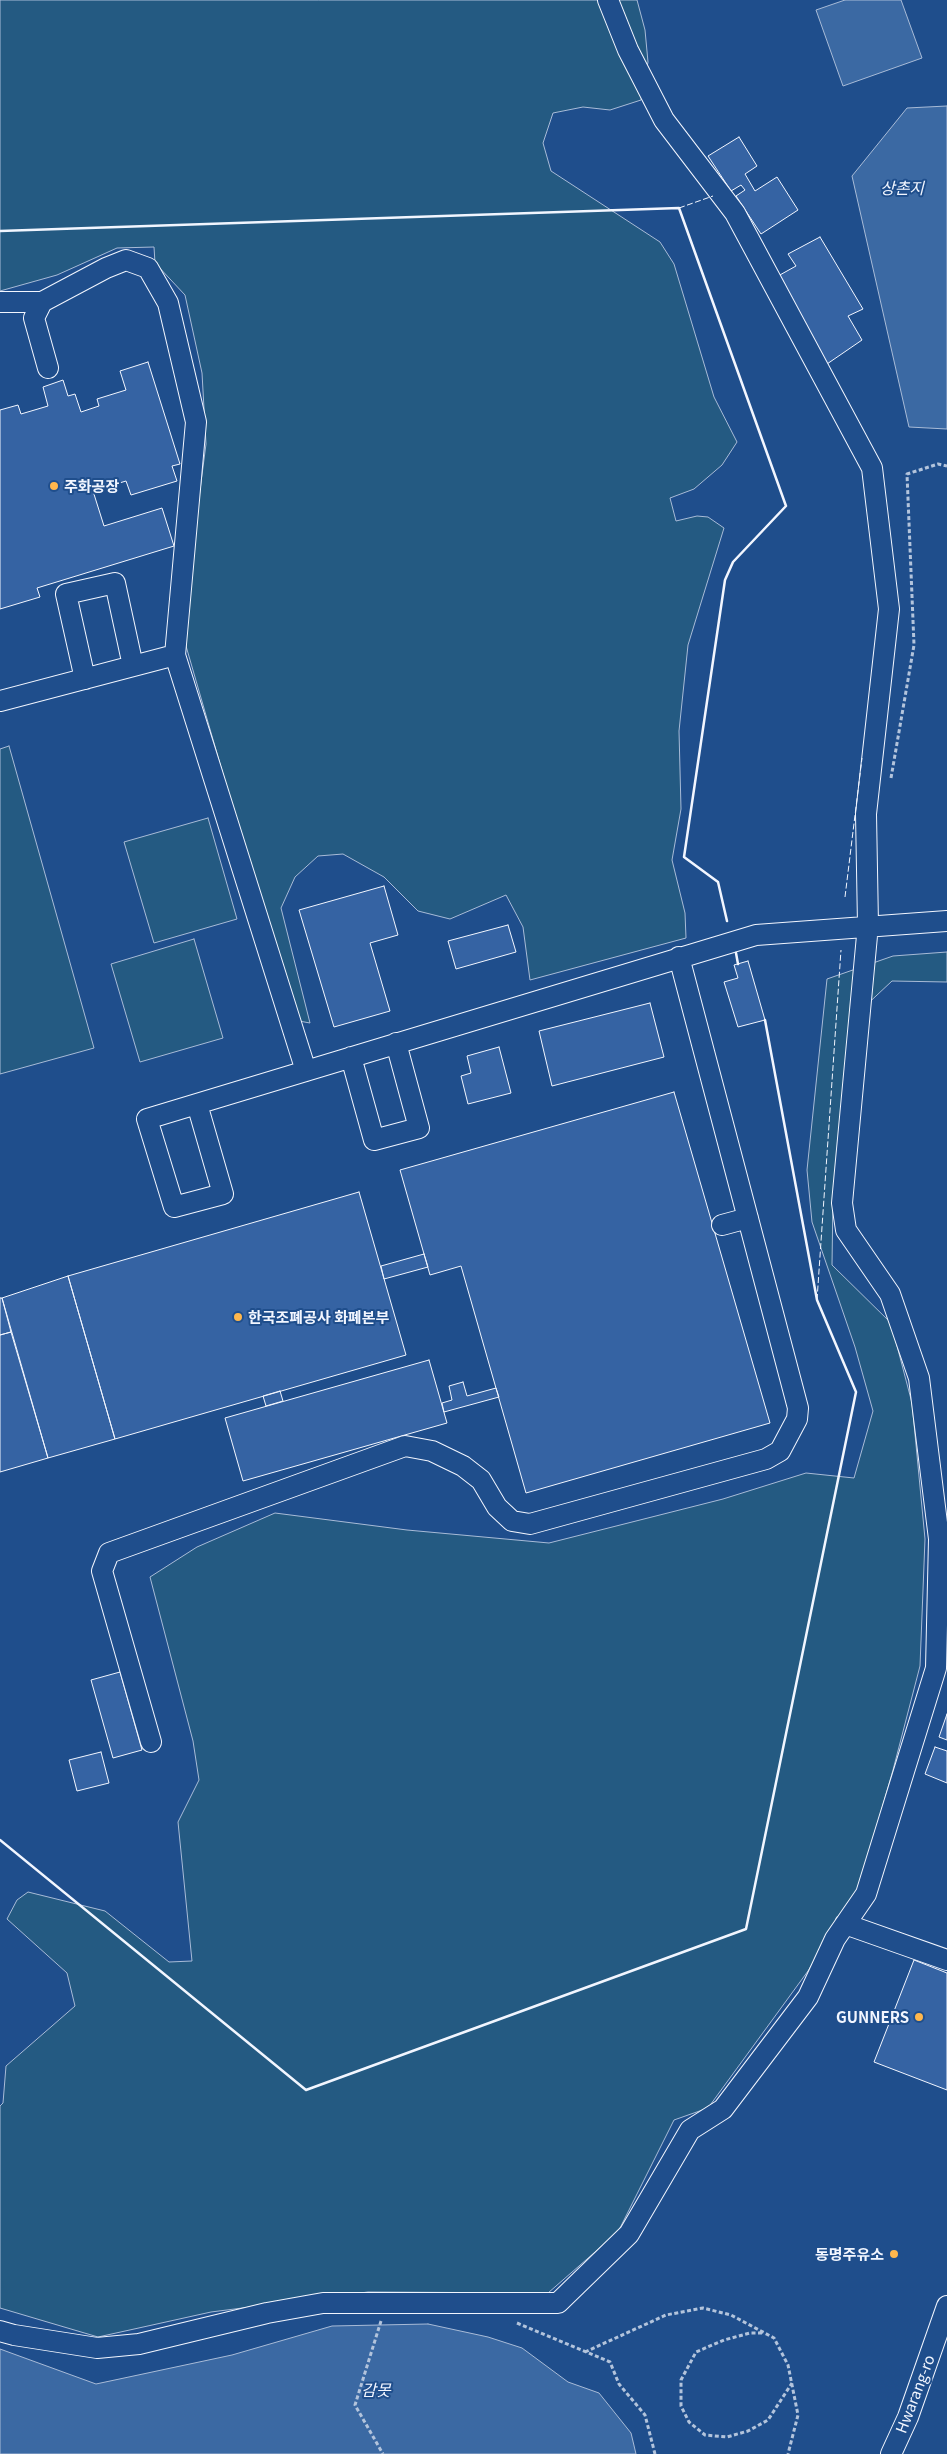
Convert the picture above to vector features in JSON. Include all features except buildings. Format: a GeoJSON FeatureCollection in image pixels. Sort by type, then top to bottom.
{"type":"FeatureCollection","features":[{"type":"Feature","properties":{"kind":"street"},"geometry":{"type":"LineString","coordinates":[[0,2331],[14,2335],[97,2348],[139,2344],[267,2313],[323,2303],[558,2303],[629,2234],[690,2130],[723,2109],[808,1997],[835,1939],[866,1894],[936,1668],[942,1592],[939,1539],[919,1378],[890,1294],[846,1230],[842,1203],[868,925],[866,814],[890,609],[872,468],[735,213],[664,120],[628,50],[608,0]]}},
{"type":"Feature","properties":{"kind":"street"},"geometry":{"type":"LineString","coordinates":[[0,302],[42,302],[106,268],[126,260],[148,268],[168,303],[196,422],[175,655],[306,1071]]}},
{"type":"Feature","properties":{"kind":"street"},"geometry":{"type":"LineString","coordinates":[[42,302],[34,318],[48,368]]}},
{"type":"Feature","properties":{"kind":"street"},"geometry":{"type":"LineString","coordinates":[[85,678],[66,594],[115,583],[133,666]]}},
{"type":"Feature","properties":{"kind":"street"},"geometry":{"type":"LineString","coordinates":[[0,701],[175,655]]}},
{"type":"Feature","properties":{"kind":"street"},"geometry":{"type":"LineString","coordinates":[[197,1104],[223,1194],[174,1207],[147,1119],[756,934],[947,921]]}},
{"type":"Feature","properties":{"kind":"street"},"geometry":{"type":"LineString","coordinates":[[151,1742],[102,1571],[109,1553],[405,1446],[432,1451],[463,1466],[481,1480],[497,1507],[512,1521],[530,1524],[766,1459],[780,1451],[794,1426],[798,1408],[679,957]]}},
{"type":"Feature","properties":{"kind":"street"},"geometry":{"type":"LineString","coordinates":[[351,1057],[374,1140],[419,1128],[396,1043]]}},
{"type":"Feature","properties":{"kind":"street"},"geometry":{"type":"LineString","coordinates":[[722,1224],[748,1218]]}},
{"type":"Feature","properties":{"kind":"street"},"geometry":{"type":"LineString","coordinates":[[845,1924],[947,1960]]}},
{"type":"Feature","properties":{"kind":"street","name":"Hwarang-ro"},"geometry":{"type":"LineString","coordinates":[[892,2454],[908,2417],[947,2306]]}},
{"type":"Feature","properties":{"kind":"path"},"geometry":{"type":"LineString","coordinates":[[584,2352],[611,2342],[666,2315],[704,2308],[731,2315],[774,2338],[788,2365],[798,2415],[788,2454]]}},
{"type":"Feature","properties":{"kind":"path"},"geometry":{"type":"LineString","coordinates":[[373,2317],[383,2317],[355,2406],[383,2454]]}},
{"type":"Feature","properties":{"kind":"path"},"geometry":{"type":"LineString","coordinates":[[512,2320],[610,2362],[619,2384],[645,2414],[655,2454]]}},
{"type":"Feature","properties":{"kind":"path"},"geometry":{"type":"LineString","coordinates":[[764,2333],[750,2333],[724,2340],[696,2352],[681,2380],[681,2406],[689,2422],[705,2435],[727,2437],[748,2431],[768,2420],[792,2383]]}},
{"type":"Feature","properties":{"kind":"shaded area"},"geometry":{"type":"Polygon","coordinates":[[[0,0],[637,0],[645,30],[648,62],[641,100],[610,110],[583,107],[553,113],[543,143],[551,171],[660,242],[674,264],[714,397],[737,442],[722,465],[694,489],[670,498],[676,521],[697,516],[708,517],[724,528],[688,645],[679,731],[681,809],[672,860],[685,913],[686,938],[530,980],[523,927],[506,895],[450,919],[418,911],[384,877],[343,854],[318,856],[295,877],[281,908],[310,1023],[299,1021],[257,892],[186,646],[190,567],[206,444],[202,373],[185,295],[155,263],[154,247],[117,248],[57,275],[0,291],[0,0]]]}},
{"type":"Feature","properties":{"kind":"shaded area"},"geometry":{"type":"Polygon","coordinates":[[[9,746],[94,1048],[0,1074],[0,749],[9,746]]]}},
{"type":"Feature","properties":{"kind":"shaded area"},"geometry":{"type":"Polygon","coordinates":[[[208,818],[237,919],[154,943],[124,842],[208,818]]]}},
{"type":"Feature","properties":{"kind":"shaded area"},"geometry":{"type":"Polygon","coordinates":[[[194,939],[223,1038],[140,1062],[111,964],[194,939]]]}},
{"type":"Feature","properties":{"kind":"shaded area"},"geometry":{"type":"Polygon","coordinates":[[[947,952],[947,982],[892,981],[861,1010],[833,1195],[832,1265],[891,1323],[912,1403],[925,1539],[920,1666],[893,1770],[859,1888],[808,1971],[708,2108],[674,2120],[618,2232],[548,2293],[368,2292],[211,2312],[98,2337],[0,2308],[0,2106],[3,2103],[6,2066],[75,2006],[67,1973],[7,1919],[17,1900],[28,1892],[105,1911],[169,1962],[192,1961],[178,1822],[199,1780],[193,1741],[150,1577],[197,1547],[275,1513],[407,1530],[549,1543],[723,1499],[806,1473],[854,1478],[873,1411],[855,1347],[812,1222],[807,1170],[827,979],[893,956],[947,952]]]}},
{"type":"Feature","properties":{"kind":"water"},"geometry":{"type":"Polygon","coordinates":[[[845,0],[901,0],[922,58],[843,86],[816,10],[845,0]]]}},
{"type":"Feature","properties":{"kind":"water","name":"상촌지"},"geometry":{"type":"Polygon","coordinates":[[[947,106],[947,429],[909,427],[852,176],[907,108],[947,106]]]}},
{"type":"Feature","properties":{"kind":"water","name":"감못"},"geometry":{"type":"Polygon","coordinates":[[[428,2324],[488,2337],[522,2348],[568,2382],[599,2393],[631,2433],[636,2454],[0,2454],[0,2349],[96,2384],[232,2355],[332,2326],[428,2324]]]}},
{"type":"Feature","properties":{"kind":"fence"},"geometry":{"type":"LineString","coordinates":[[679,208],[713,196]]}},
{"type":"Feature","properties":{"kind":"fence"},"geometry":{"type":"LineString","coordinates":[[845,897],[862,758]]}},
{"type":"Feature","properties":{"kind":"fence"},"geometry":{"type":"LineString","coordinates":[[817,1300],[841,950]]}},
{"type":"Feature","properties":{"kind":"wall"},"geometry":{"type":"LineString","coordinates":[[0,231],[679,208],[786,506],[733,562],[725,580],[684,857],[718,882],[727,921]]}},
{"type":"Feature","properties":{"kind":"wall"},"geometry":{"type":"LineString","coordinates":[[736,953],[738,964]]}},
{"type":"Feature","properties":{"kind":"wall"},"geometry":{"type":"LineString","coordinates":[[0,1840],[306,2090],[746,1929],[856,1392],[817,1300],[765,1020]]}},
{"type":"Feature","properties":{"kind":"place","name":"주화공장"},"geometry":{"type":"Point","coordinates":[54,486]}},
{"type":"Feature","properties":{"kind":"place","name":"한국조폐공사 화폐본부"},"geometry":{"type":"Point","coordinates":[238,1317]}},
{"type":"Feature","properties":{"kind":"place","name":"GUNNERS"},"geometry":{"type":"Point","coordinates":[919,2017]}},
{"type":"Feature","properties":{"kind":"place","name":"동명주유소"},"geometry":{"type":"Point","coordinates":[894,2254]}}]}
